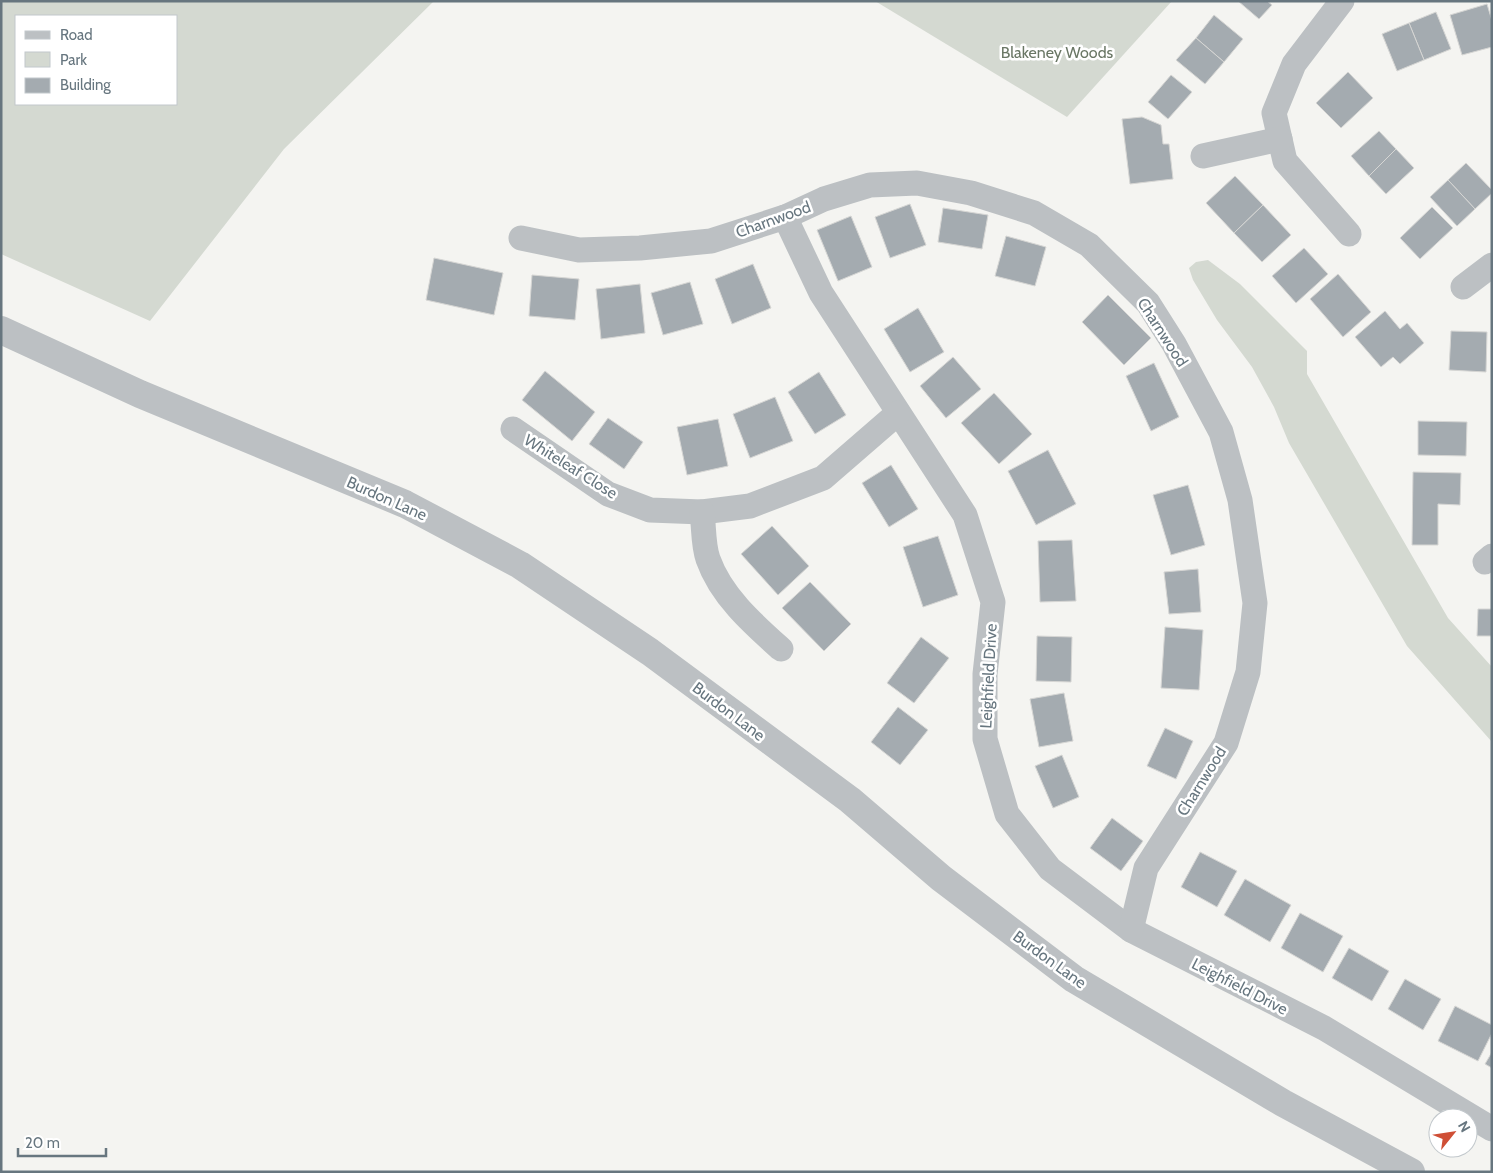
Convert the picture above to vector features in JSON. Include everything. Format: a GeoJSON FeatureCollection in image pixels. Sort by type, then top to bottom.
{"type":"FeatureCollection","features":[{"type":"Feature","properties":{"kind":"street"},"geometry":{"type":"LineString","coordinates":[[1342,1],[1294,64],[1274,113],[1285,161],[1349,234]]}},
{"type":"Feature","properties":{"kind":"street"},"geometry":{"type":"LineString","coordinates":[[1203,156],[1280,139]]}},
{"type":"Feature","properties":{"kind":"street","name":"Charnwood"},"geometry":{"type":"LineString","coordinates":[[522,238],[579,250],[640,248],[711,241],[785,217],[824,200],[870,185],[917,183],[971,193],[1034,213],[1089,245],[1148,303],[1174,344],[1222,432],[1240,500],[1255,603],[1248,672],[1226,743],[1146,868],[1132,930]]}},
{"type":"Feature","properties":{"kind":"street","name":"Leighfield Drive"},"geometry":{"type":"LineString","coordinates":[[785,217],[821,293],[965,515],[993,602],[985,674],[985,739],[1007,814],[1050,868],[1132,930],[1324,1028],[1492,1129]]}},
{"type":"Feature","properties":{"kind":"street"},"geometry":{"type":"LineString","coordinates":[[1463,287],[1492,265]]}},
{"type":"Feature","properties":{"kind":"street","name":"Burdon Lane"},"geometry":{"type":"LineString","coordinates":[[1,330],[140,394],[405,504],[520,565],[650,652],[842,794],[941,878],[1074,979],[1283,1103],[1412,1172]]}},
{"type":"Feature","properties":{"kind":"street","name":"Whiteleaf Close"},"geometry":{"type":"LineString","coordinates":[[513,429],[608,494],[650,510],[702,512],[750,506],[823,478],[898,413]]}},
{"type":"Feature","properties":{"kind":"street"},"geometry":{"type":"LineString","coordinates":[[702,512],[708,558],[720,584],[748,620],[781,649]]}},
{"type":"Feature","properties":{"kind":"green space"},"geometry":{"type":"Polygon","coordinates":[[[1,1],[434,1],[284,149],[150,321],[1,254],[1,1]]]}},
{"type":"Feature","properties":{"kind":"green space","name":"Blakeney Woods"},"geometry":{"type":"Polygon","coordinates":[[[875,1],[1172,1],[1067,117],[875,1]]]}},
{"type":"Feature","properties":{"kind":"green space"},"geometry":{"type":"Polygon","coordinates":[[[1208,260],[1240,284],[1307,351],[1307,374],[1448,618],[1492,667],[1492,742],[1407,646],[1289,443],[1274,407],[1252,367],[1217,320],[1193,280],[1189,268],[1196,262],[1208,260]]]}},
{"type":"Feature","properties":{"kind":"building"},"geometry":{"type":"Polygon","coordinates":[[[1238,1],[1267,1],[1272,5],[1259,19],[1238,1]]]}},
{"type":"Feature","properties":{"kind":"building"},"geometry":{"type":"Polygon","coordinates":[[[1487,4],[1492,21],[1492,47],[1462,55],[1450,15],[1487,4]]]}},
{"type":"Feature","properties":{"kind":"building"},"geometry":{"type":"Polygon","coordinates":[[[1436,12],[1451,49],[1424,60],[1409,23],[1436,12]]]}},
{"type":"Feature","properties":{"kind":"building"},"geometry":{"type":"Polygon","coordinates":[[[1214,15],[1243,39],[1224,62],[1196,38],[1214,15]]]}},
{"type":"Feature","properties":{"kind":"building"},"geometry":{"type":"Polygon","coordinates":[[[1409,23],[1424,60],[1397,71],[1382,34],[1409,23]]]}},
{"type":"Feature","properties":{"kind":"building"},"geometry":{"type":"Polygon","coordinates":[[[1196,38],[1224,62],[1205,84],[1176,60],[1196,38]]]}},
{"type":"Feature","properties":{"kind":"building"},"geometry":{"type":"Polygon","coordinates":[[[1348,72],[1373,98],[1341,128],[1316,103],[1348,72]]]}},
{"type":"Feature","properties":{"kind":"building"},"geometry":{"type":"Polygon","coordinates":[[[1171,75],[1192,92],[1168,119],[1148,102],[1171,75]]]}},
{"type":"Feature","properties":{"kind":"building"},"geometry":{"type":"Polygon","coordinates":[[[1142,117],[1161,125],[1163,144],[1169,144],[1173,179],[1130,184],[1122,119],[1142,117]]]}},
{"type":"Feature","properties":{"kind":"building"},"geometry":{"type":"Polygon","coordinates":[[[1379,131],[1396,149],[1369,176],[1351,156],[1379,131]]]}},
{"type":"Feature","properties":{"kind":"building"},"geometry":{"type":"Polygon","coordinates":[[[1396,149],[1414,168],[1386,194],[1369,176],[1396,149]]]}},
{"type":"Feature","properties":{"kind":"building"},"geometry":{"type":"Polygon","coordinates":[[[1466,163],[1492,190],[1492,193],[1475,209],[1448,180],[1466,163]]]}},
{"type":"Feature","properties":{"kind":"building"},"geometry":{"type":"Polygon","coordinates":[[[1235,176],[1263,205],[1234,233],[1206,203],[1235,176]]]}},
{"type":"Feature","properties":{"kind":"building"},"geometry":{"type":"Polygon","coordinates":[[[1448,180],[1475,209],[1457,226],[1430,197],[1448,180]]]}},
{"type":"Feature","properties":{"kind":"building"},"geometry":{"type":"Polygon","coordinates":[[[910,204],[926,245],[890,258],[875,217],[910,204]]]}},
{"type":"Feature","properties":{"kind":"building"},"geometry":{"type":"Polygon","coordinates":[[[1263,205],[1291,235],[1262,262],[1234,233],[1263,205]]]}},
{"type":"Feature","properties":{"kind":"building"},"geometry":{"type":"Polygon","coordinates":[[[1432,207],[1453,228],[1420,259],[1400,238],[1432,207]]]}},
{"type":"Feature","properties":{"kind":"building"},"geometry":{"type":"Polygon","coordinates":[[[943,208],[988,215],[982,249],[938,242],[943,208]]]}},
{"type":"Feature","properties":{"kind":"building"},"geometry":{"type":"Polygon","coordinates":[[[851,216],[872,267],[838,281],[817,230],[851,216]]]}},
{"type":"Feature","properties":{"kind":"building"},"geometry":{"type":"Polygon","coordinates":[[[1006,236],[1046,247],[1035,286],[995,276],[1006,236]]]}},
{"type":"Feature","properties":{"kind":"building"},"geometry":{"type":"Polygon","coordinates":[[[1304,248],[1328,274],[1296,303],[1272,276],[1304,248]]]}},
{"type":"Feature","properties":{"kind":"building"},"geometry":{"type":"Polygon","coordinates":[[[434,258],[503,273],[494,315],[426,300],[434,258]]]}},
{"type":"Feature","properties":{"kind":"building"},"geometry":{"type":"Polygon","coordinates":[[[753,264],[771,308],[732,324],[715,279],[753,264]]]}},
{"type":"Feature","properties":{"kind":"building"},"geometry":{"type":"Polygon","coordinates":[[[1338,274],[1371,312],[1343,337],[1310,299],[1338,274]]]}},
{"type":"Feature","properties":{"kind":"building"},"geometry":{"type":"Polygon","coordinates":[[[532,275],[579,279],[575,320],[529,316],[532,275]]]}},
{"type":"Feature","properties":{"kind":"building"},"geometry":{"type":"Polygon","coordinates":[[[690,282],[703,324],[663,335],[651,293],[690,282]]]}},
{"type":"Feature","properties":{"kind":"building"},"geometry":{"type":"Polygon","coordinates":[[[640,284],[645,333],[601,339],[596,289],[640,284]]]}},
{"type":"Feature","properties":{"kind":"building"},"geometry":{"type":"Polygon","coordinates":[[[1108,295],[1151,338],[1124,365],[1082,322],[1108,295]]]}},
{"type":"Feature","properties":{"kind":"building"},"geometry":{"type":"Polygon","coordinates":[[[918,308],[944,352],[910,372],[884,329],[918,308]]]}},
{"type":"Feature","properties":{"kind":"building"},"geometry":{"type":"Polygon","coordinates":[[[1385,311],[1400,329],[1407,323],[1424,343],[1400,364],[1393,357],[1381,367],[1355,337],[1385,311]]]}},
{"type":"Feature","properties":{"kind":"building"},"geometry":{"type":"Polygon","coordinates":[[[1451,331],[1487,332],[1486,372],[1449,370],[1451,331]]]}},
{"type":"Feature","properties":{"kind":"building"},"geometry":{"type":"Polygon","coordinates":[[[953,357],[981,389],[946,418],[920,386],[953,357]]]}},
{"type":"Feature","properties":{"kind":"building"},"geometry":{"type":"Polygon","coordinates":[[[1154,363],[1179,417],[1151,431],[1126,376],[1154,363]]]}},
{"type":"Feature","properties":{"kind":"building"},"geometry":{"type":"Polygon","coordinates":[[[545,371],[595,412],[572,441],[522,400],[545,371]]]}},
{"type":"Feature","properties":{"kind":"building"},"geometry":{"type":"Polygon","coordinates":[[[819,372],[846,415],[815,434],[788,392],[819,372]]]}},
{"type":"Feature","properties":{"kind":"building"},"geometry":{"type":"Polygon","coordinates":[[[994,393],[1032,434],[999,464],[961,423],[994,393]]]}},
{"type":"Feature","properties":{"kind":"building"},"geometry":{"type":"Polygon","coordinates":[[[775,397],[793,441],[750,458],[733,414],[775,397]]]}},
{"type":"Feature","properties":{"kind":"building"},"geometry":{"type":"Polygon","coordinates":[[[608,418],[643,442],[624,469],[589,444],[608,418]]]}},
{"type":"Feature","properties":{"kind":"building"},"geometry":{"type":"Polygon","coordinates":[[[718,419],[728,466],[687,475],[677,427],[718,419]]]}},
{"type":"Feature","properties":{"kind":"building"},"geometry":{"type":"Polygon","coordinates":[[[1418,421],[1467,422],[1466,456],[1418,455],[1418,421]]]}},
{"type":"Feature","properties":{"kind":"building"},"geometry":{"type":"Polygon","coordinates":[[[1048,450],[1076,504],[1036,525],[1008,471],[1048,450]]]}},
{"type":"Feature","properties":{"kind":"building"},"geometry":{"type":"Polygon","coordinates":[[[891,465],[918,509],[889,527],[862,483],[891,465]]]}},
{"type":"Feature","properties":{"kind":"building"},"geometry":{"type":"Polygon","coordinates":[[[1413,472],[1461,473],[1460,505],[1438,504],[1438,545],[1412,545],[1413,472]]]}},
{"type":"Feature","properties":{"kind":"building"},"geometry":{"type":"Polygon","coordinates":[[[1188,485],[1205,545],[1171,555],[1153,495],[1188,485]]]}},
{"type":"Feature","properties":{"kind":"building"},"geometry":{"type":"Polygon","coordinates":[[[772,526],[809,566],[778,595],[741,554],[772,526]]]}},
{"type":"Feature","properties":{"kind":"building"},"geometry":{"type":"Polygon","coordinates":[[[938,536],[958,595],[923,607],[903,547],[938,536]]]}},
{"type":"Feature","properties":{"kind":"building"},"geometry":{"type":"Polygon","coordinates":[[[1072,540],[1076,601],[1040,602],[1038,541],[1072,540]]]}},
{"type":"Feature","properties":{"kind":"building"},"geometry":{"type":"Polygon","coordinates":[[[1198,569],[1201,612],[1169,614],[1164,572],[1198,569]]]}},
{"type":"Feature","properties":{"kind":"building"},"geometry":{"type":"Polygon","coordinates":[[[810,582],[851,624],[824,651],[782,608],[810,582]]]}},
{"type":"Feature","properties":{"kind":"building"},"geometry":{"type":"Polygon","coordinates":[[[1478,609],[1492,609],[1492,636],[1477,636],[1478,609]]]}},
{"type":"Feature","properties":{"kind":"building"},"geometry":{"type":"Polygon","coordinates":[[[1165,627],[1203,630],[1199,690],[1161,688],[1165,627]]]}},
{"type":"Feature","properties":{"kind":"building"},"geometry":{"type":"Polygon","coordinates":[[[1037,636],[1072,637],[1071,682],[1036,681],[1037,636]]]}},
{"type":"Feature","properties":{"kind":"building"},"geometry":{"type":"Polygon","coordinates":[[[921,637],[949,658],[914,703],[887,683],[921,637]]]}},
{"type":"Feature","properties":{"kind":"building"},"geometry":{"type":"Polygon","coordinates":[[[1064,693],[1073,741],[1039,747],[1030,699],[1064,693]]]}},
{"type":"Feature","properties":{"kind":"building"},"geometry":{"type":"Polygon","coordinates":[[[898,707],[928,730],[900,765],[871,742],[898,707]]]}},
{"type":"Feature","properties":{"kind":"building"},"geometry":{"type":"Polygon","coordinates":[[[1165,728],[1193,741],[1176,779],[1147,766],[1165,728]]]}},
{"type":"Feature","properties":{"kind":"building"},"geometry":{"type":"Polygon","coordinates":[[[1062,755],[1079,797],[1053,808],[1035,766],[1062,755]]]}},
{"type":"Feature","properties":{"kind":"building"},"geometry":{"type":"Polygon","coordinates":[[[1112,818],[1143,841],[1121,871],[1090,848],[1112,818]]]}},
{"type":"Feature","properties":{"kind":"building"},"geometry":{"type":"Polygon","coordinates":[[[1200,852],[1237,871],[1217,907],[1181,887],[1200,852]]]}},
{"type":"Feature","properties":{"kind":"building"},"geometry":{"type":"Polygon","coordinates":[[[1245,879],[1291,905],[1270,942],[1224,915],[1245,879]]]}},
{"type":"Feature","properties":{"kind":"building"},"geometry":{"type":"Polygon","coordinates":[[[1300,913],[1343,936],[1323,972],[1281,948],[1300,913]]]}},
{"type":"Feature","properties":{"kind":"building"},"geometry":{"type":"Polygon","coordinates":[[[1349,948],[1389,971],[1372,1001],[1332,978],[1349,948]]]}},
{"type":"Feature","properties":{"kind":"building"},"geometry":{"type":"Polygon","coordinates":[[[1405,979],[1441,999],[1423,1030],[1388,1009],[1405,979]]]}},
{"type":"Feature","properties":{"kind":"building"},"geometry":{"type":"Polygon","coordinates":[[[1455,1006],[1492,1025],[1492,1033],[1478,1061],[1438,1041],[1455,1006]]]}},
{"type":"Feature","properties":{"kind":"building"},"geometry":{"type":"Polygon","coordinates":[[[1492,1052],[1492,1068],[1485,1064],[1492,1052]]]}}]}
